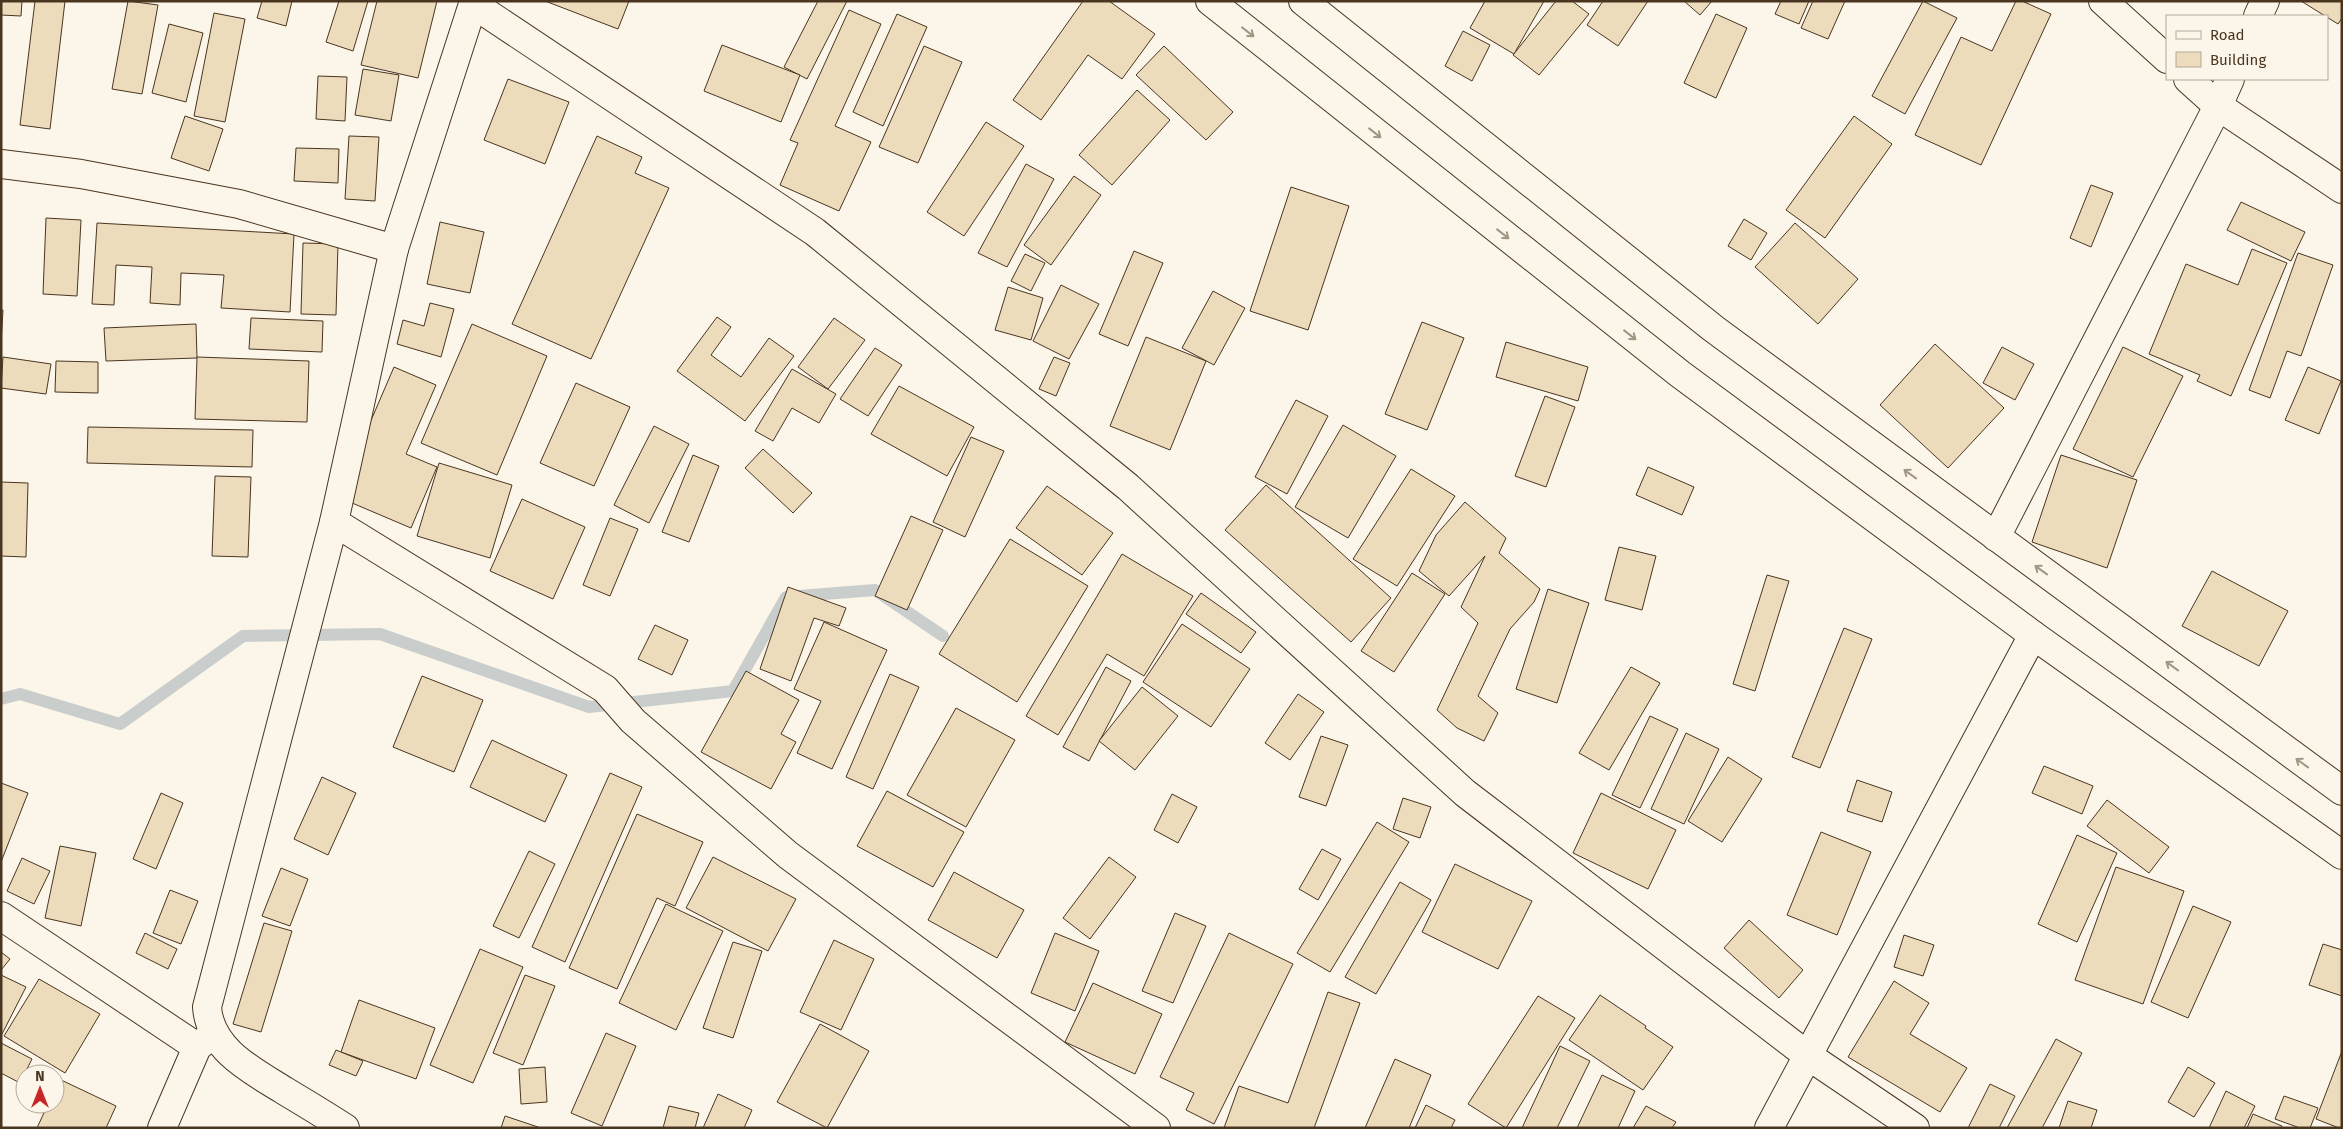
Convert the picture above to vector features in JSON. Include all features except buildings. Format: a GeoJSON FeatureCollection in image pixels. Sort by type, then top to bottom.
{"type":"FeatureCollection","features":[{"type":"Feature","properties":{"kind":"street"},"geometry":{"type":"LineString","coordinates":[[1210,1],[1680,374],[2033,635],[2342,855]]}},
{"type":"Feature","properties":{"kind":"street"},"geometry":{"type":"LineString","coordinates":[[1303,1],[1714,329],[2342,791]]}},
{"type":"Feature","properties":{"kind":"street"},"geometry":{"type":"LineString","coordinates":[[2103,1],[2166,58]]}},
{"type":"Feature","properties":{"kind":"street"},"geometry":{"type":"LineString","coordinates":[[2258,15],[2265,1]]}},
{"type":"Feature","properties":{"kind":"street"},"geometry":{"type":"LineString","coordinates":[[162,1128],[206,1040],[207,1007],[334,522],[394,248],[473,3],[815,232],[1128,487],[1464,793],[1807,1055],[1915,1128]]}},
{"type":"Feature","properties":{"kind":"street"},"geometry":{"type":"LineString","coordinates":[[2189,80],[2218,106],[2342,189]]}},
{"type":"Feature","properties":{"kind":"street"},"geometry":{"type":"LineString","coordinates":[[1996,537],[2218,106],[2230,80]]}},
{"type":"Feature","properties":{"kind":"street"},"geometry":{"type":"LineString","coordinates":[[1,164],[81,174],[239,204],[394,248]]}},
{"type":"Feature","properties":{"kind":"street"},"geometry":{"type":"LineString","coordinates":[[334,522],[605,690],[633,721],[788,855],[1156,1128]]}},
{"type":"Feature","properties":{"kind":"street"},"geometry":{"type":"LineString","coordinates":[[1769,1128],[2033,635]]}},
{"type":"Feature","properties":{"kind":"street"},"geometry":{"type":"LineString","coordinates":[[1,916],[206,1040],[345,1128]]}},
{"type":"Feature","properties":{"kind":"waterway"},"geometry":{"type":"LineString","coordinates":[[1,699],[20,694],[120,724],[243,636],[380,634],[589,707],[733,691],[786,597],[875,590],[943,636]]}}]}
